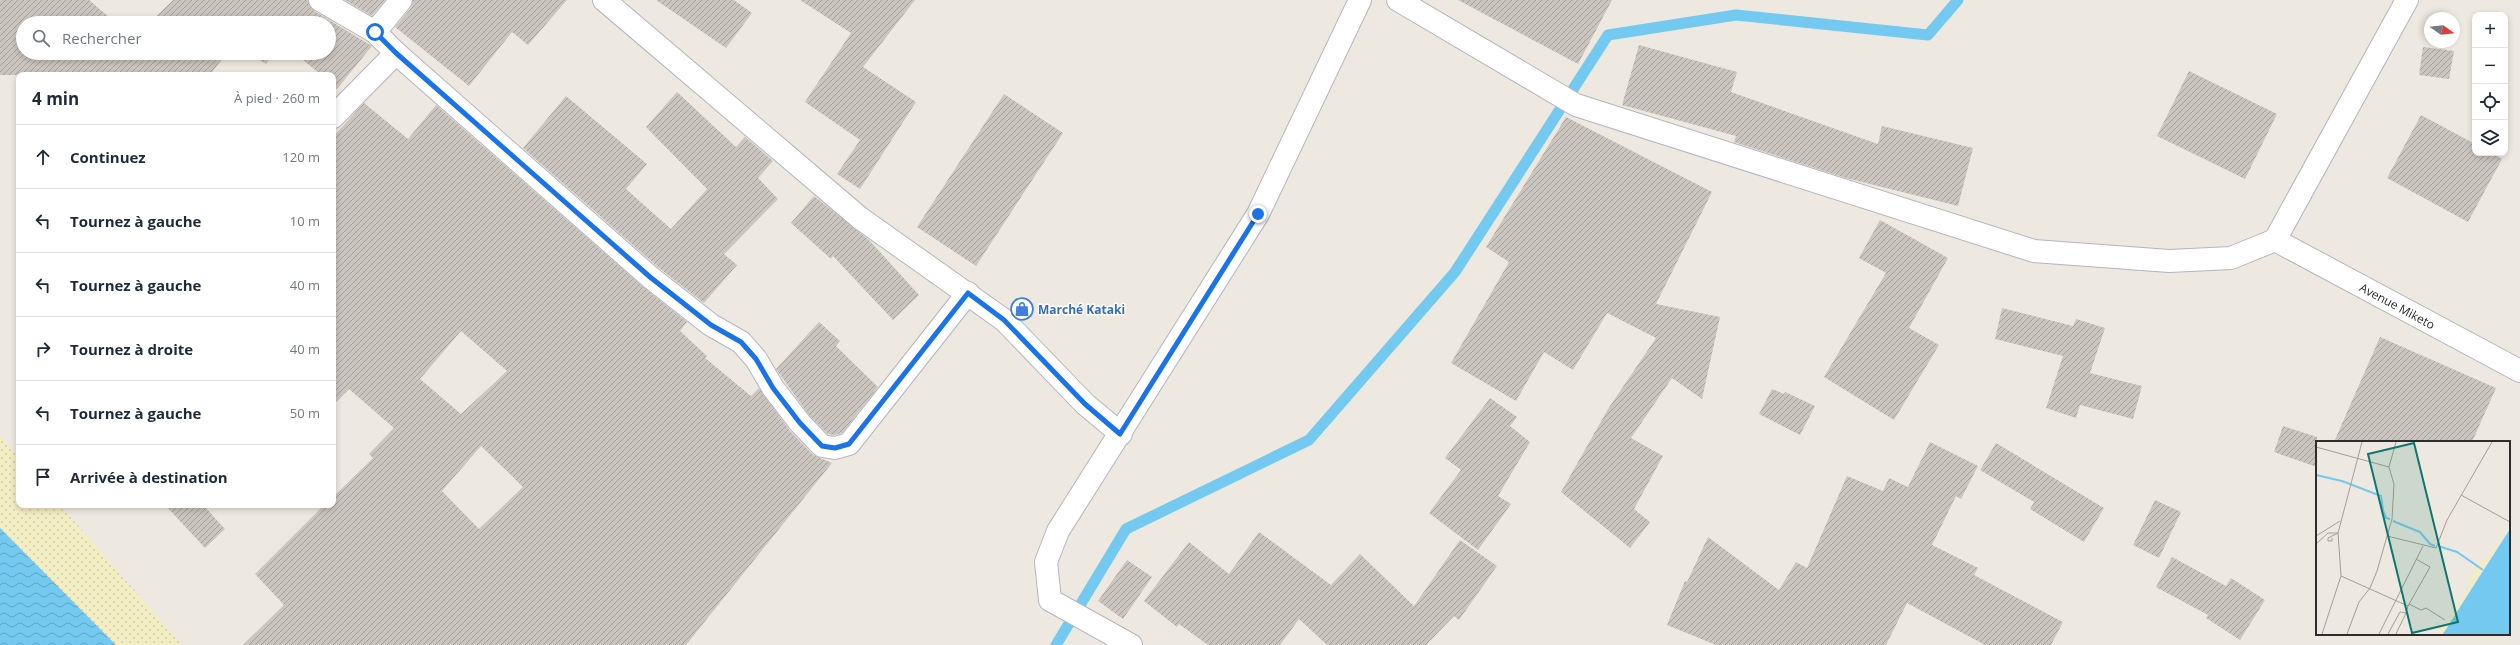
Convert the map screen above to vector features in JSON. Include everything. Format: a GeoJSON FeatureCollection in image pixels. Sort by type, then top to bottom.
{"type":"FeatureCollection","features":[{"type":"Feature","properties":{"kind":"street"},"geometry":{"type":"LineString","coordinates":[[320,0],[375,32],[396,53],[650,277],[711,325],[741,342],[756,359],[773,388],[800,423],[822,446],[835,448],[849,444],[968,293]]}},
{"type":"Feature","properties":{"kind":"street"},"geometry":{"type":"LineString","coordinates":[[375,32],[401,0]]}},
{"type":"Feature","properties":{"kind":"street"},"geometry":{"type":"LineString","coordinates":[[604,0],[860,218],[946,280],[968,293],[1004,320],[1085,404],[1120,434]]}},
{"type":"Feature","properties":{"kind":"street"},"geometry":{"type":"LineString","coordinates":[[1131,645],[1050,600],[1046,562],[1058,531],[1258,214],[1360,0]]}},
{"type":"Feature","properties":{"kind":"street"},"geometry":{"type":"LineString","coordinates":[[1398,0],[1576,105],[2034,251],[2169,261],[2231,258],[2275,240],[2407,0]]}},
{"type":"Feature","properties":{"kind":"street"},"geometry":{"type":"LineString","coordinates":[[336,114],[396,53]]}},
{"type":"Feature","properties":{"kind":"street","name":"Avenue Miketo"},"geometry":{"type":"LineString","coordinates":[[2275,240],[2520,370]]}},
{"type":"Feature","properties":{"kind":"sand"},"geometry":{"type":"Polygon","coordinates":[[[0,435],[16,454],[16,508],[63,508],[182,645],[116,645],[0,528],[0,435]]]}},
{"type":"Feature","properties":{"kind":"water"},"geometry":{"type":"Polygon","coordinates":[[[0,528],[116,645],[0,645],[0,528]]]}},
{"type":"Feature","properties":{"kind":"building"},"geometry":{"type":"Polygon","coordinates":[[[0,0],[89,0],[108,16],[16,16],[16,60],[222,60],[212,72],[16,72],[16,75],[0,75],[0,0]]]}},
{"type":"Feature","properties":{"kind":"building"},"geometry":{"type":"Polygon","coordinates":[[[173,0],[308,0],[314,11],[322,16],[156,16],[173,0]]]}},
{"type":"Feature","properties":{"kind":"building"},"geometry":{"type":"Polygon","coordinates":[[[345,0],[385,0],[372,16],[345,0]]]}},
{"type":"Feature","properties":{"kind":"building"},"geometry":{"type":"Polygon","coordinates":[[[413,0],[567,0],[528,45],[512,32],[469,86],[395,27],[411,8],[413,0]]]}},
{"type":"Feature","properties":{"kind":"building"},"geometry":{"type":"Polygon","coordinates":[[[656,0],[734,0],[752,13],[726,48],[656,0]]]}},
{"type":"Feature","properties":{"kind":"building"},"geometry":{"type":"Polygon","coordinates":[[[800,0],[915,0],[863,67],[916,102],[860,189],[837,174],[860,140],[805,102],[851,33],[800,0]]]}},
{"type":"Feature","properties":{"kind":"building"},"geometry":{"type":"Polygon","coordinates":[[[1458,0],[1612,0],[1578,64],[1458,0]]]}},
{"type":"Feature","properties":{"kind":"building"},"geometry":{"type":"Polygon","coordinates":[[[336,24],[372,46],[337,89],[336,72],[317,72],[303,60],[336,60],[336,24]]]}},
{"type":"Feature","properties":{"kind":"building"},"geometry":{"type":"Polygon","coordinates":[[[1639,45],[1737,72],[1731,92],[1878,144],[1882,126],[1973,148],[1958,206],[1846,178],[1734,142],[1736,136],[1622,105],[1639,45]]]}},
{"type":"Feature","properties":{"kind":"building"},"geometry":{"type":"Polygon","coordinates":[[[2423,47],[2454,51],[2449,79],[2419,75],[2423,47]]]}},
{"type":"Feature","properties":{"kind":"building"},"geometry":{"type":"Polygon","coordinates":[[[260,60],[269,60],[266,64],[260,60]]]}},
{"type":"Feature","properties":{"kind":"building"},"geometry":{"type":"Polygon","coordinates":[[[2189,71],[2277,114],[2245,179],[2157,136],[2189,71]]]}},
{"type":"Feature","properties":{"kind":"building"},"geometry":{"type":"Polygon","coordinates":[[[677,92],[736,147],[745,137],[773,161],[758,178],[778,199],[724,254],[737,265],[704,303],[658,267],[523,148],[566,96],[647,164],[626,189],[671,229],[707,189],[646,127],[677,92]]]}},
{"type":"Feature","properties":{"kind":"building"},"geometry":{"type":"Polygon","coordinates":[[[1004,94],[1063,133],[976,266],[917,227],[1004,94]]]}},
{"type":"Feature","properties":{"kind":"building"},"geometry":{"type":"Polygon","coordinates":[[[364,103],[408,139],[436,105],[642,286],[687,322],[680,331],[707,356],[705,358],[751,396],[759,388],[790,431],[813,455],[832,463],[686,645],[243,645],[284,605],[255,574],[321,508],[336,508],[336,494],[373,458],[369,454],[394,428],[349,389],[336,402],[336,134],[364,103]],[[461,331],[420,379],[461,414],[507,371],[461,331]],[[481,446],[442,491],[479,529],[523,487],[481,446]]]}},
{"type":"Feature","properties":{"kind":"building"},"geometry":{"type":"Polygon","coordinates":[[[2421,115],[2472,142],[2472,156],[2497,156],[2502,159],[2468,222],[2387,178],[2421,115]]]}},
{"type":"Feature","properties":{"kind":"building"},"geometry":{"type":"Polygon","coordinates":[[[1566,117],[1712,192],[1656,304],[1720,317],[1702,399],[1672,378],[1631,438],[1663,456],[1634,509],[1650,522],[1630,548],[1561,492],[1608,409],[1656,338],[1607,313],[1573,370],[1544,352],[1516,401],[1451,363],[1509,262],[1486,247],[1566,117]]]}},
{"type":"Feature","properties":{"kind":"building"},"geometry":{"type":"Polygon","coordinates":[[[814,196],[869,240],[919,295],[893,320],[833,256],[831,259],[791,223],[814,196]]]}},
{"type":"Feature","properties":{"kind":"building"},"geometry":{"type":"Polygon","coordinates":[[[1880,220],[1948,258],[1909,328],[1939,345],[1894,420],[1824,377],[1886,273],[1859,258],[1880,220]]]}},
{"type":"Feature","properties":{"kind":"building"},"geometry":{"type":"Polygon","coordinates":[[[2002,308],[2073,326],[2076,319],[2105,328],[2090,373],[2142,386],[2133,419],[2080,405],[2076,418],[2046,408],[2063,356],[1995,339],[2002,308]]]}},
{"type":"Feature","properties":{"kind":"building"},"geometry":{"type":"Polygon","coordinates":[[[819,322],[840,341],[836,346],[878,387],[842,433],[834,435],[828,434],[809,415],[776,369],[819,322]]]}},
{"type":"Feature","properties":{"kind":"building"},"geometry":{"type":"Polygon","coordinates":[[[2380,337],[2496,388],[2472,441],[2334,441],[2380,337]]]}},
{"type":"Feature","properties":{"kind":"building"},"geometry":{"type":"Polygon","coordinates":[[[1772,389],[1784,394],[1785,392],[1815,406],[1800,435],[1759,414],[1772,389]]]}},
{"type":"Feature","properties":{"kind":"building"},"geometry":{"type":"Polygon","coordinates":[[[1490,398],[1517,417],[1510,426],[1530,442],[1498,496],[1511,504],[1478,550],[1429,513],[1461,470],[1445,458],[1490,398]]]}},
{"type":"Feature","properties":{"kind":"building"},"geometry":{"type":"Polygon","coordinates":[[[2283,426],[2317,437],[2316,467],[2274,452],[2283,426]]]}},
{"type":"Feature","properties":{"kind":"building"},"geometry":{"type":"Polygon","coordinates":[[[1930,442],[1978,466],[1961,499],[1956,496],[1932,545],[1978,568],[1974,575],[2063,622],[2051,645],[1985,645],[1907,603],[1886,645],[1716,645],[1667,625],[1685,581],[1687,582],[1708,537],[1779,590],[1796,562],[1807,568],[1847,476],[1883,491],[1889,478],[1908,487],[1930,442]]]}},
{"type":"Feature","properties":{"kind":"building"},"geometry":{"type":"Polygon","coordinates":[[[1996,443],[2104,508],[2084,542],[2030,509],[2034,502],[1980,470],[1996,443]]]}},
{"type":"Feature","properties":{"kind":"building"},"geometry":{"type":"Polygon","coordinates":[[[2155,500],[2181,512],[2159,558],[2133,545],[2155,500]]]}},
{"type":"Feature","properties":{"kind":"building"},"geometry":{"type":"Polygon","coordinates":[[[168,508],[206,508],[225,529],[205,548],[168,508]]]}},
{"type":"Feature","properties":{"kind":"building"},"geometry":{"type":"Polygon","coordinates":[[[1259,532],[1331,585],[1360,554],[1414,606],[1460,540],[1497,566],[1459,620],[1454,616],[1426,645],[1327,645],[1299,619],[1280,645],[1208,645],[1179,624],[1177,627],[1144,601],[1189,542],[1229,574],[1259,532]]]}},
{"type":"Feature","properties":{"kind":"building"},"geometry":{"type":"Polygon","coordinates":[[[2172,557],[2226,586],[2231,578],[2265,600],[2240,640],[2206,618],[2208,615],[2156,587],[2172,557]]]}},
{"type":"Feature","properties":{"kind":"building"},"geometry":{"type":"Polygon","coordinates":[[[1127,560],[1152,577],[1123,619],[1098,601],[1127,560]]]}},
{"type":"Feature","properties":{"kind":"waterway"},"geometry":{"type":"LineString","coordinates":[[1056,645],[1126,529],[1309,440],[1455,272],[1608,35],[1736,15],[1928,35],[1958,0]]}},
{"type":"Feature","properties":{"kind":"place","name":"Marché Kataki"},"geometry":{"type":"Point","coordinates":[1022,309]}},
{"type":"Feature","properties":{"kind":"route"},"geometry":{"type":"LineString","coordinates":[[375,32],[396,53],[650,277],[711,325],[741,342],[756,359],[773,388],[800,423],[822,446],[835,448],[849,444],[968,293],[1004,320],[1085,404],[1120,434],[1258,214]]}}]}
